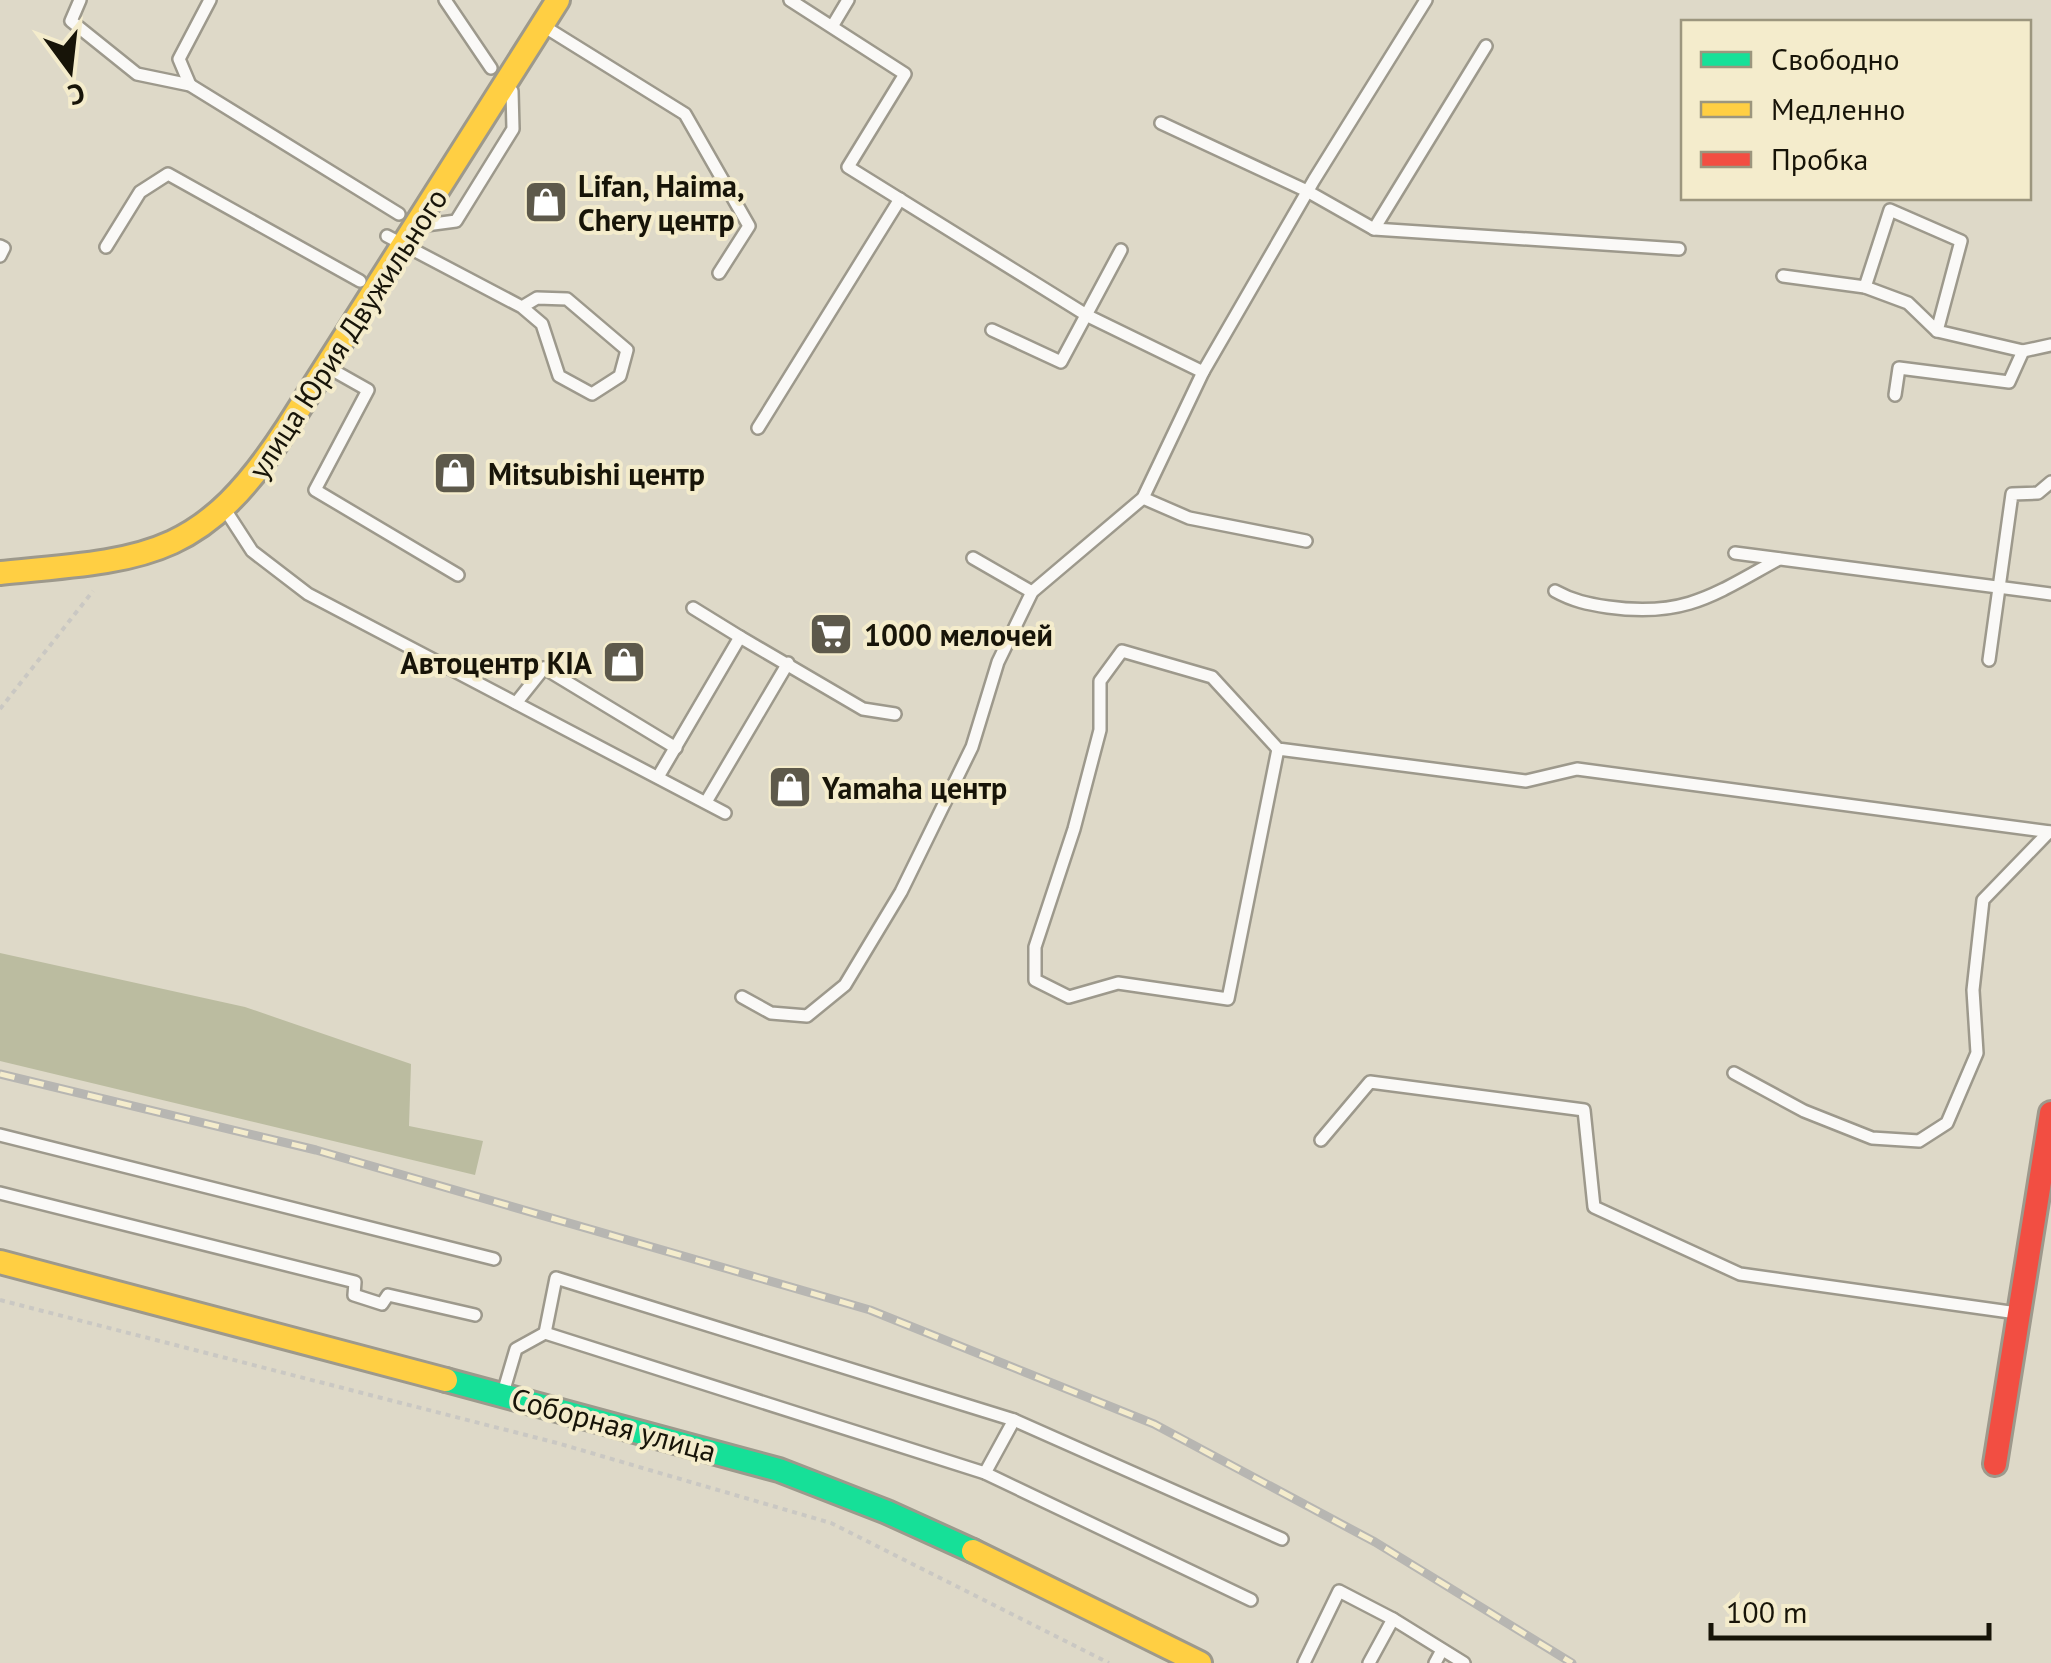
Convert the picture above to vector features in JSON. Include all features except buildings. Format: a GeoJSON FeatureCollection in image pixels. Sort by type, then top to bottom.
{"type":"FeatureCollection","features":[{"type":"Feature","properties":{"kind":"street","name":"улица Юрия Двужильного"},"geometry":{"type":"LineString","coordinates":[[0,558],[133,540],[243,493],[326,366],[408,220],[501,71],[535,0]]}},
{"type":"Feature","properties":{"kind":"street","name":"улица Юрия Двужильного"},"geometry":{"type":"LineString","coordinates":[[501,71],[542,25],[558,0]]}},
{"type":"Feature","properties":{"kind":"street","name":"улица Юрия Двужильного"},"geometry":{"type":"LineString","coordinates":[[0,573],[136,556],[169,546],[196,531],[221,503],[281,415],[360,281],[395,242]]}},
{"type":"Feature","properties":{"kind":"street"},"geometry":{"type":"LineString","coordinates":[[1995,1464],[2051,1113]]}},
{"type":"Feature","properties":{"kind":"street","name":"Соборная улица"},"geometry":{"type":"LineString","coordinates":[[0,1262],[722,1453],[850,1494],[1200,1663]]}},
{"type":"Feature","properties":{"kind":"lane"},"geometry":{"type":"LineString","coordinates":[[80,0],[71,21],[137,74],[190,86],[408,220]]}},
{"type":"Feature","properties":{"kind":"lane"},"geometry":{"type":"LineString","coordinates":[[190,86],[179,59],[210,0]]}},
{"type":"Feature","properties":{"kind":"lane"},"geometry":{"type":"LineString","coordinates":[[445,0],[501,71]]}},
{"type":"Feature","properties":{"kind":"lane"},"geometry":{"type":"LineString","coordinates":[[790,0],[804,4],[906,74],[848,167],[1088,316],[1202,372]]}},
{"type":"Feature","properties":{"kind":"lane"},"geometry":{"type":"LineString","coordinates":[[833,25],[848,0]]}},
{"type":"Feature","properties":{"kind":"lane"},"geometry":{"type":"LineString","coordinates":[[742,997],[772,1013],[807,1016],[846,985],[901,892],[972,747],[998,662],[1032,592],[1143,498],[1202,372],[1426,0]]}},
{"type":"Feature","properties":{"kind":"lane"},"geometry":{"type":"LineString","coordinates":[[542,25],[684,114],[749,226],[718,274]]}},
{"type":"Feature","properties":{"kind":"lane"},"geometry":{"type":"LineString","coordinates":[[1374,229],[1486,46]]}},
{"type":"Feature","properties":{"kind":"lane"},"geometry":{"type":"LineString","coordinates":[[1161,123],[1308,191],[1374,229],[1679,250]]}},
{"type":"Feature","properties":{"kind":"lane"},"geometry":{"type":"LineString","coordinates":[[106,247],[140,192],[168,174],[360,281]]}},
{"type":"Feature","properties":{"kind":"lane"},"geometry":{"type":"LineString","coordinates":[[758,428],[900,199]]}},
{"type":"Feature","properties":{"kind":"lane"},"geometry":{"type":"LineString","coordinates":[[1865,287],[1890,210],[1961,241],[1937,332]]}},
{"type":"Feature","properties":{"kind":"lane"},"geometry":{"type":"LineString","coordinates":[[395,242],[522,307],[542,324],[559,376],[592,394],[620,376],[627,350],[567,298],[537,298],[522,307]]}},
{"type":"Feature","properties":{"kind":"lane"},"geometry":{"type":"LineString","coordinates":[[0,246],[4,248],[0,256]]}},
{"type":"Feature","properties":{"kind":"lane"},"geometry":{"type":"LineString","coordinates":[[992,330],[1061,362],[1121,250]]}},
{"type":"Feature","properties":{"kind":"lane"},"geometry":{"type":"LineString","coordinates":[[1782,276],[1865,287],[1908,303],[1937,332],[2023,351],[2051,345]]}},
{"type":"Feature","properties":{"kind":"lane"},"geometry":{"type":"LineString","coordinates":[[1895,395],[1899,368],[2010,382],[2023,351]]}},
{"type":"Feature","properties":{"kind":"lane"},"geometry":{"type":"LineString","coordinates":[[326,366],[368,390],[315,490],[458,575]]}},
{"type":"Feature","properties":{"kind":"lane"},"geometry":{"type":"LineString","coordinates":[[1989,660],[2012,494],[2038,494],[2051,482]]}},
{"type":"Feature","properties":{"kind":"lane"},"geometry":{"type":"LineString","coordinates":[[1143,498],[1189,518],[1306,541]]}},
{"type":"Feature","properties":{"kind":"lane"},"geometry":{"type":"LineString","coordinates":[[221,503],[252,551],[308,594],[726,813]]}},
{"type":"Feature","properties":{"kind":"lane"},"geometry":{"type":"LineString","coordinates":[[1736,553],[2051,594]]}},
{"type":"Feature","properties":{"kind":"lane"},"geometry":{"type":"LineString","coordinates":[[973,558],[1032,592]]}},
{"type":"Feature","properties":{"kind":"lane"},"geometry":{"type":"LineString","coordinates":[[1555,591],[1574,602],[1645,612],[1697,603],[1779,558]]}},
{"type":"Feature","properties":{"kind":"lane"},"geometry":{"type":"LineString","coordinates":[[694,608],[862,709],[895,714]]}},
{"type":"Feature","properties":{"kind":"lane"},"geometry":{"type":"LineString","coordinates":[[658,778],[740,637]]}},
{"type":"Feature","properties":{"kind":"lane"},"geometry":{"type":"LineString","coordinates":[[1278,749],[1228,999],[1118,983],[1068,998],[1035,980],[1035,947],[1074,829],[1100,730],[1100,681],[1122,651],[1212,677],[1278,749],[1526,781],[1577,769],[2050,832]]}},
{"type":"Feature","properties":{"kind":"lane"},"geometry":{"type":"LineString","coordinates":[[706,802],[788,664]]}},
{"type":"Feature","properties":{"kind":"lane"},"geometry":{"type":"LineString","coordinates":[[516,703],[544,668],[676,748]]}},
{"type":"Feature","properties":{"kind":"lane"},"geometry":{"type":"LineString","coordinates":[[1734,1073],[1804,1111],[1872,1138],[1920,1141],[1947,1123],[1977,1053],[1973,990],[1983,900],[2050,832]]}},
{"type":"Feature","properties":{"kind":"lane"},"geometry":{"type":"LineString","coordinates":[[1321,1140],[1370,1082],[1584,1110],[1594,1207],[1740,1274],[2017,1313]]}},
{"type":"Feature","properties":{"kind":"lane"},"geometry":{"type":"LineString","coordinates":[[0,1136],[494,1258]]}},
{"type":"Feature","properties":{"kind":"lane"},"geometry":{"type":"LineString","coordinates":[[0,1192],[355,1282],[354,1295],[382,1304],[388,1295],[474,1315]]}},
{"type":"Feature","properties":{"kind":"lane"},"geometry":{"type":"LineString","coordinates":[[545,1333],[556,1278],[1014,1420],[1282,1539]]}},
{"type":"Feature","properties":{"kind":"lane"},"geometry":{"type":"LineString","coordinates":[[502,1394],[516,1349],[545,1333],[985,1473],[1251,1600]]}},
{"type":"Feature","properties":{"kind":"lane"},"geometry":{"type":"LineString","coordinates":[[985,1473],[1014,1420]]}},
{"type":"Feature","properties":{"kind":"lane"},"geometry":{"type":"LineString","coordinates":[[1304,1663],[1338,1591],[1464,1663]]}},
{"type":"Feature","properties":{"kind":"lane"},"geometry":{"type":"LineString","coordinates":[[1369,1663],[1393,1619]]}},
{"type":"Feature","properties":{"kind":"lane"},"geometry":{"type":"LineString","coordinates":[[1435,1663],[1442,1650]]}},
{"type":"Feature","properties":{"kind":"path"},"geometry":{"type":"LineString","coordinates":[[0,708],[96,588]]}},
{"type":"Feature","properties":{"kind":"path"},"geometry":{"type":"LineString","coordinates":[[0,1300],[558,1444],[832,1523],[1109,1663]]}},
{"type":"Feature","properties":{"kind":"green space"},"geometry":{"type":"Polygon","coordinates":[[[0,953],[245,1007],[411,1064],[409,1126],[483,1141],[475,1175],[0,1061],[0,953]]]}},
{"type":"Feature","properties":{"kind":"railway"},"geometry":{"type":"LineString","coordinates":[[0,1074],[316,1150],[870,1310],[1154,1424],[1375,1542],[1572,1663]]}},
{"type":"Feature","properties":{"kind":"traffic: fast"},"geometry":{"type":"LineString","coordinates":[[446,1380],[779,1470],[973,1551]]}},
{"type":"Feature","properties":{"kind":"traffic: slow"},"geometry":{"type":"LineString","coordinates":[[0,573],[133,556],[166,545],[197,528],[227,504],[287,428],[558,0]]}},
{"type":"Feature","properties":{"kind":"traffic: slow"},"geometry":{"type":"LineString","coordinates":[[0,1262],[446,1380]]}},
{"type":"Feature","properties":{"kind":"traffic: slow"},"geometry":{"type":"LineString","coordinates":[[973,1551],[1200,1663]]}},
{"type":"Feature","properties":{"kind":"traffic: jam"},"geometry":{"type":"LineString","coordinates":[[1995,1464],[2051,1113]]}},
{"type":"Feature","properties":{"kind":"place","name":"Lifan, Haima, Chery центр"},"geometry":{"type":"Point","coordinates":[546,202]}},
{"type":"Feature","properties":{"kind":"place","name":"Mitsubishi центр"},"geometry":{"type":"Point","coordinates":[455,473]}},
{"type":"Feature","properties":{"kind":"place","name":"1000 мелочей"},"geometry":{"type":"Point","coordinates":[831,634]}},
{"type":"Feature","properties":{"kind":"place","name":"Автоцентр KIA"},"geometry":{"type":"Point","coordinates":[624,662]}},
{"type":"Feature","properties":{"kind":"place","name":"Yamaha центр"},"geometry":{"type":"Point","coordinates":[790,787]}}]}
